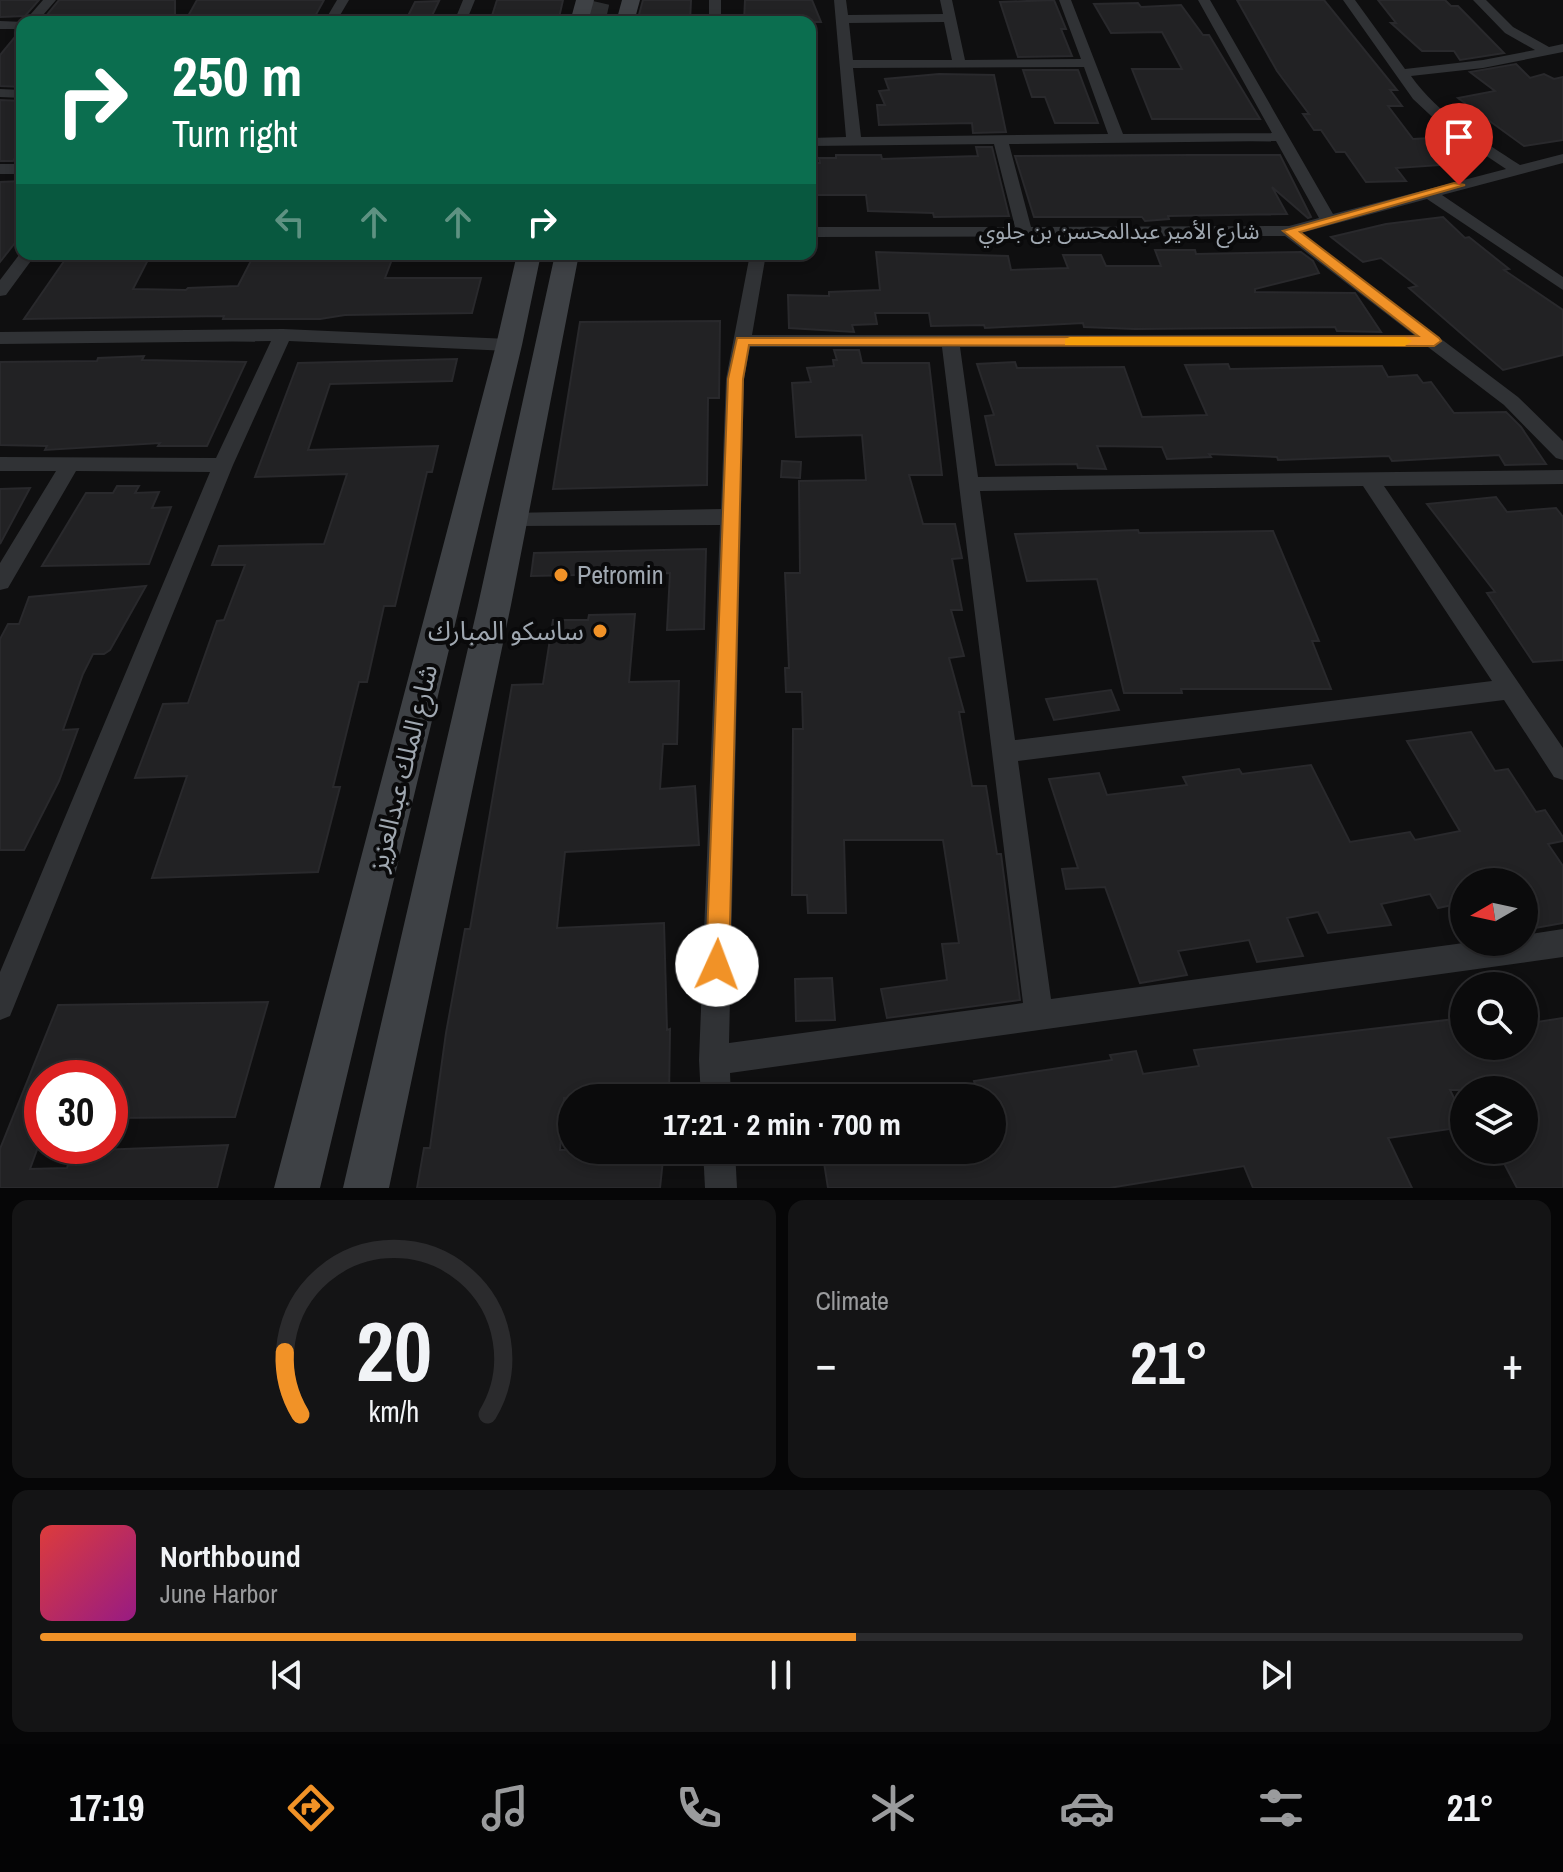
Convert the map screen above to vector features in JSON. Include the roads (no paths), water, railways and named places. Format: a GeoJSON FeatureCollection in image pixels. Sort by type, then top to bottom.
{"type":"FeatureCollection","features":[{"type":"Feature","properties":{"kind":"street"},"geometry":{"type":"LineString","coordinates":[[35,16],[50,0]]}},
{"type":"Feature","properties":{"kind":"street"},"geometry":{"type":"LineString","coordinates":[[840,0],[854,141]]}},
{"type":"Feature","properties":{"kind":"street"},"geometry":{"type":"LineString","coordinates":[[946,0],[959,63]]}},
{"type":"Feature","properties":{"kind":"street"},"geometry":{"type":"LineString","coordinates":[[1065,0],[1117,138]]}},
{"type":"Feature","properties":{"kind":"street"},"geometry":{"type":"LineString","coordinates":[[1204,0],[1328,220]]}},
{"type":"Feature","properties":{"kind":"street"},"geometry":{"type":"LineString","coordinates":[[1349,0],[1418,96],[1448,124],[1518,170]]}},
{"type":"Feature","properties":{"kind":"street"},"geometry":{"type":"LineString","coordinates":[[1479,0],[1509,30],[1547,51]]}},
{"type":"Feature","properties":{"kind":"street"},"geometry":{"type":"LineString","coordinates":[[844,19],[949,18]]}},
{"type":"Feature","properties":{"kind":"street"},"geometry":{"type":"LineString","coordinates":[[0,37],[11,25]]}},
{"type":"Feature","properties":{"kind":"street"},"geometry":{"type":"LineString","coordinates":[[1403,73],[1483,64],[1563,48]]}},
{"type":"Feature","properties":{"kind":"street"},"geometry":{"type":"LineString","coordinates":[[848,64],[1088,63]]}},
{"type":"Feature","properties":{"kind":"street"},"geometry":{"type":"LineString","coordinates":[[816,142],[1280,137]]}},
{"type":"Feature","properties":{"kind":"street"},"geometry":{"type":"LineString","coordinates":[[1000,139],[1024,231]]}},
{"type":"Feature","properties":{"kind":"street","name":"شارع الأمير عبدالمحسن بن جلوي"},"geometry":{"type":"LineString","coordinates":[[816,232],[1289,231],[1563,158]]}},
{"type":"Feature","properties":{"kind":"street"},"geometry":{"type":"LineString","coordinates":[[1429,193],[1563,285]]}},
{"type":"Feature","properties":{"kind":"street"},"geometry":{"type":"LineString","coordinates":[[1289,231],[1511,401],[1563,453]]}},
{"type":"Feature","properties":{"kind":"street"},"geometry":{"type":"LineString","coordinates":[[0,291],[23,260]]}},
{"type":"Feature","properties":{"kind":"street","name":"شارع الملك عبدالعزيز"},"geometry":{"type":"LineString","coordinates":[[297,1188],[528,260]]}},
{"type":"Feature","properties":{"kind":"street","name":"شارع الملك عبدالعزيز"},"geometry":{"type":"LineString","coordinates":[[366,1188],[515,518],[566,260]]}},
{"type":"Feature","properties":{"kind":"street"},"geometry":{"type":"LineString","coordinates":[[715,1084],[735,379],[757,260]]}},
{"type":"Feature","properties":{"kind":"street"},"geometry":{"type":"LineString","coordinates":[[0,1006],[223,465],[283,335]]}},
{"type":"Feature","properties":{"kind":"street"},"geometry":{"type":"LineString","coordinates":[[0,338],[283,335],[509,345]]}},
{"type":"Feature","properties":{"kind":"street"},"geometry":{"type":"LineString","coordinates":[[742,341],[1434,341]]}},
{"type":"Feature","properties":{"kind":"street"},"geometry":{"type":"LineString","coordinates":[[950,342],[1039,1016]]}},
{"type":"Feature","properties":{"kind":"street"},"geometry":{"type":"LineString","coordinates":[[0,464],[223,465]]}},
{"type":"Feature","properties":{"kind":"street"},"geometry":{"type":"LineString","coordinates":[[0,582],[70,464]]}},
{"type":"Feature","properties":{"kind":"street"},"geometry":{"type":"LineString","coordinates":[[969,484],[1563,477]]}},
{"type":"Feature","properties":{"kind":"street"},"geometry":{"type":"LineString","coordinates":[[1369,479],[1563,769]]}},
{"type":"Feature","properties":{"kind":"street"},"geometry":{"type":"LineString","coordinates":[[515,518],[731,517]]}},
{"type":"Feature","properties":{"kind":"street"},"geometry":{"type":"LineString","coordinates":[[1004,752],[1510,689]]}},
{"type":"Feature","properties":{"kind":"street"},"geometry":{"type":"LineString","coordinates":[[714,1060],[1563,943]]}},
{"type":"Feature","properties":{"kind":"street"},"geometry":{"type":"LineString","coordinates":[[720,1164],[721,1188]]}},
{"type":"Feature","properties":{"kind":"tunnel"},"geometry":{"type":"LineString","coordinates":[[596,16],[600,0]]}},
{"type":"Feature","properties":{"kind":"place","name":"Petromin"},"geometry":{"type":"Point","coordinates":[561,575]}},
{"type":"Feature","properties":{"kind":"place","name":"ساسكو المبارك"},"geometry":{"type":"Point","coordinates":[600,631]}}]}
